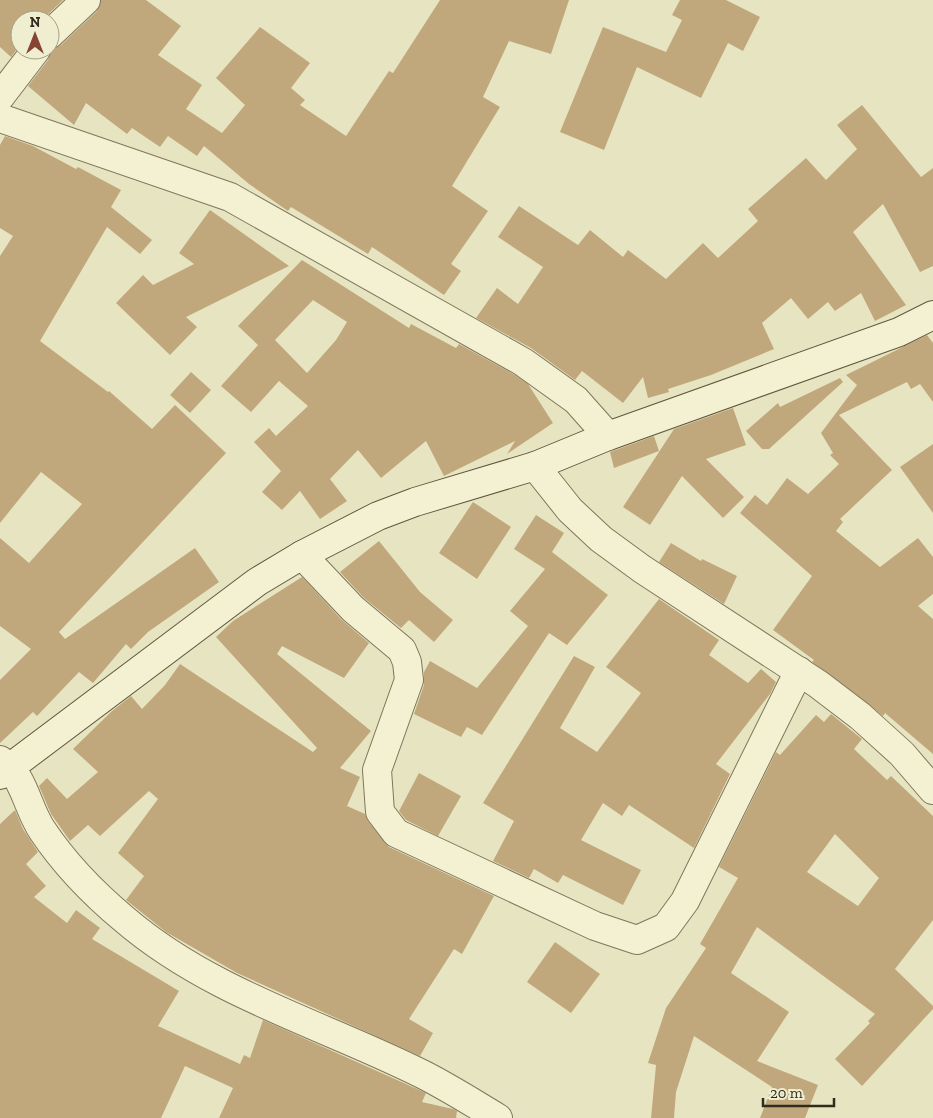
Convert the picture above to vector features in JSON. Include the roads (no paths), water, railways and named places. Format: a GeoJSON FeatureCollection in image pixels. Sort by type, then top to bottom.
{"type":"FeatureCollection","features":[{"type":"Feature","properties":{"kind":"street"},"geometry":{"type":"LineString","coordinates":[[60,25],[86,0]]}},
{"type":"Feature","properties":{"kind":"street"},"geometry":{"type":"LineString","coordinates":[[0,97],[28,60]]}},
{"type":"Feature","properties":{"kind":"street"},"geometry":{"type":"LineString","coordinates":[[0,118],[230,197],[523,362],[576,400],[608,436]]}},
{"type":"Feature","properties":{"kind":"street"},"geometry":{"type":"LineString","coordinates":[[498,1118],[423,1074],[256,1000],[191,967],[124,920],[70,868],[41,829],[4,767],[257,582],[302,555],[378,516],[415,502],[535,466],[608,436],[899,332],[933,315]]}},
{"type":"Feature","properties":{"kind":"street"},"geometry":{"type":"LineString","coordinates":[[535,466],[570,510],[601,539],[642,569],[799,671],[860,716],[902,754],[933,790]]}},
{"type":"Feature","properties":{"kind":"street"},"geometry":{"type":"LineString","coordinates":[[302,555],[354,609],[402,650],[407,662],[409,680],[377,770],[380,812],[396,833],[595,926],[637,940],[666,927],[685,901],[799,671]]}}]}
